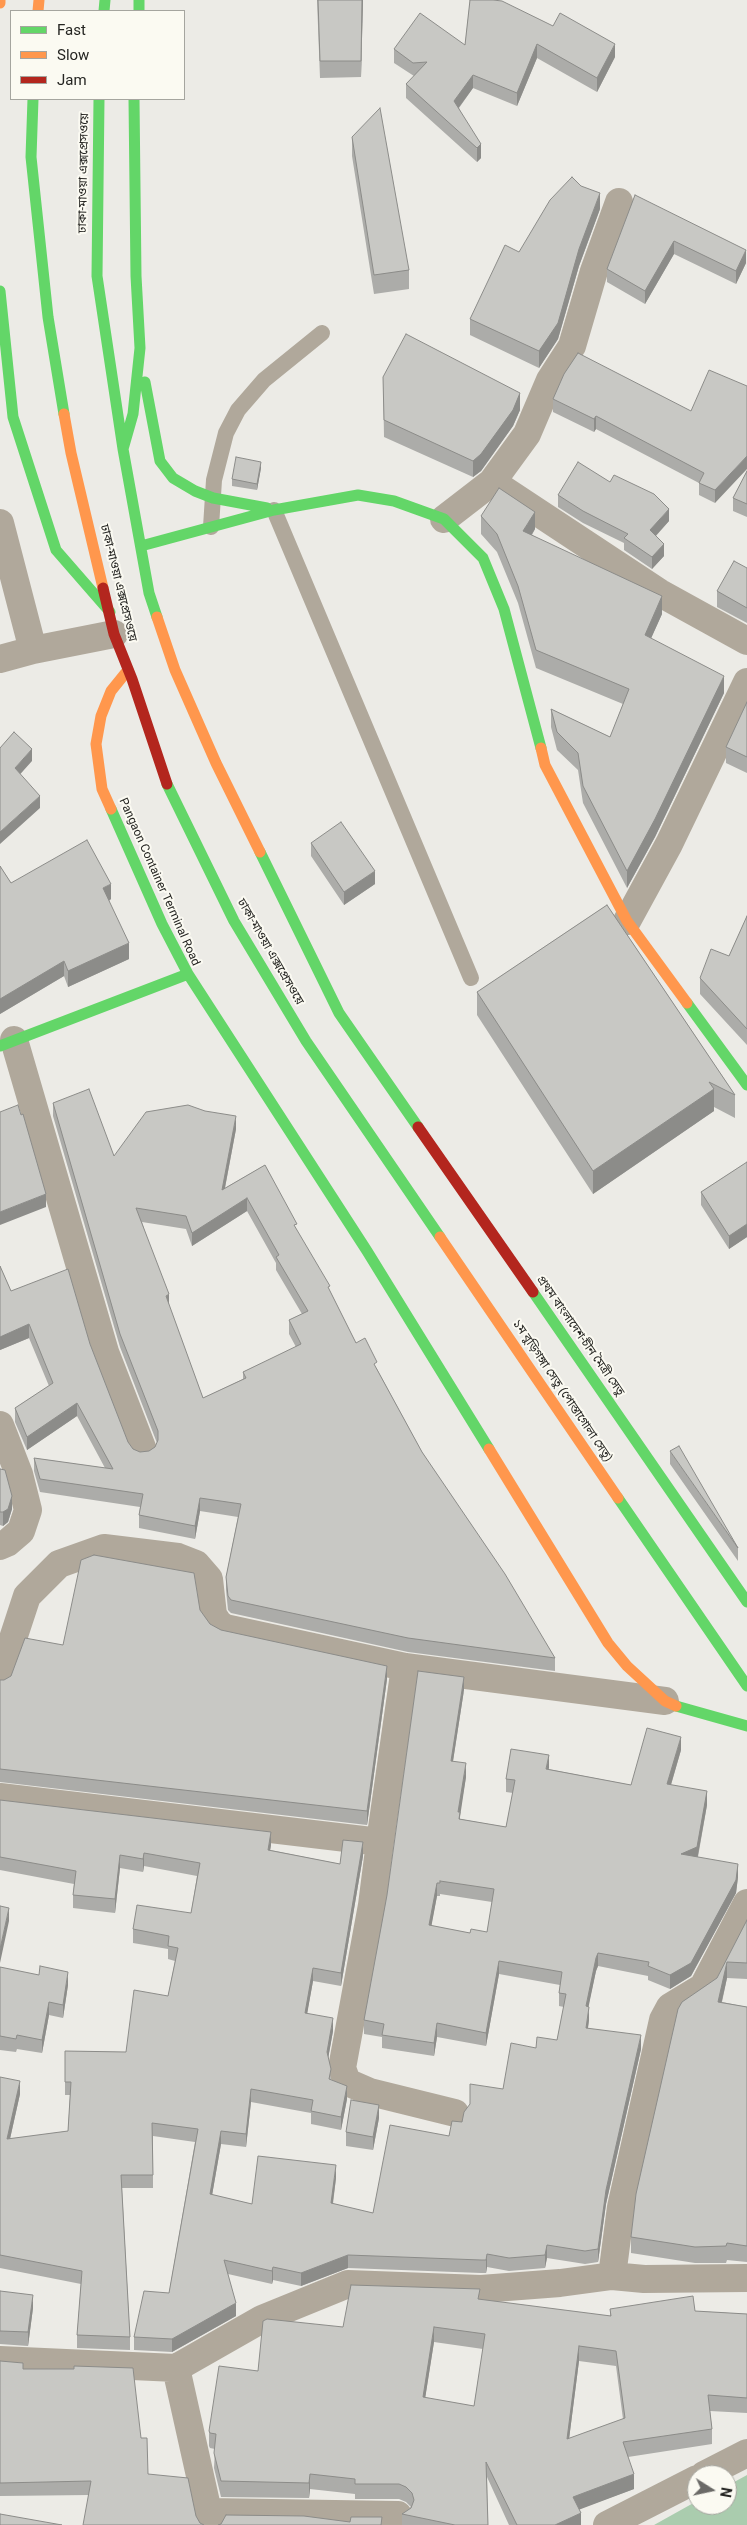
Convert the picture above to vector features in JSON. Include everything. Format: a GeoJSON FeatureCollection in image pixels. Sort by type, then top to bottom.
{"type":"FeatureCollection","features":[{"type":"Feature","properties":{"kind":"main road","name":"ঢাকা-মাওয়া এক্সপ্রেসওয়ে"},"geometry":{"type":"LineString","coordinates":[[33,100],[31,158],[48,317],[72,453],[112,623],[170,794],[234,921],[306,1041],[355,1111]]}},
{"type":"Feature","properties":{"kind":"main road","name":"ঢাকা-মাওয়া এক্সপ্রেসওয়ে"},"geometry":{"type":"LineString","coordinates":[[99,100],[97,276],[123,449],[149,593],[175,670],[216,763],[339,1013],[390,1086]]}},
{"type":"Feature","properties":{"kind":"main road"},"geometry":{"type":"LineString","coordinates":[[134,100],[136,267],[140,348],[160,461],[173,478],[195,491],[212,498],[274,510]]}},
{"type":"Feature","properties":{"kind":"main road"},"geometry":{"type":"LineString","coordinates":[[0,291],[13,417],[56,550],[112,623]]}},
{"type":"Feature","properties":{"kind":"main road"},"geometry":{"type":"LineString","coordinates":[[123,449],[133,414],[140,348]]}},
{"type":"Feature","properties":{"kind":"main road"},"geometry":{"type":"LineString","coordinates":[[142,546],[274,510],[358,495],[394,501],[444,519],[483,558],[504,610],[545,765],[627,921],[747,1085]]}},
{"type":"Feature","properties":{"kind":"main road","name":"Pangaon Container Terminal Road"},"geometry":{"type":"LineString","coordinates":[[7,1043],[188,974],[162,924],[102,789],[96,744],[102,716],[111,691],[128,670]]}},
{"type":"Feature","properties":{"kind":"main road"},"geometry":{"type":"LineString","coordinates":[[188,974],[367,1251],[592,1620],[627,1666],[665,1701],[684,1710],[747,1726]]}},
{"type":"Feature","properties":{"kind":"main road","name":"প্রথম বাংলাদেশ-চীন মৈত্রী সেতু"},"geometry":{"type":"LineString","coordinates":[[390,1086],[747,1602]]}},
{"type":"Feature","properties":{"kind":"main road","name":"১ম বুড়িগঙ্গা সেতু (পোস্তাগোলা সেতু)"},"geometry":{"type":"LineString","coordinates":[[355,1111],[747,1686]]}},
{"type":"Feature","properties":{"kind":"street"},"geometry":{"type":"LineString","coordinates":[[444,519],[492,482],[527,434],[550,380],[572,346],[594,271],[619,202]]}},
{"type":"Feature","properties":{"kind":"street"},"geometry":{"type":"LineString","coordinates":[[492,482],[660,593],[747,641]]}},
{"type":"Feature","properties":{"kind":"street"},"geometry":{"type":"LineString","coordinates":[[0,523],[33,650]]}},
{"type":"Feature","properties":{"kind":"street"},"geometry":{"type":"LineString","coordinates":[[0,659],[33,650],[112,623]]}},
{"type":"Feature","properties":{"kind":"street"},"geometry":{"type":"LineString","coordinates":[[627,921],[669,844],[747,682]]}},
{"type":"Feature","properties":{"kind":"street"},"geometry":{"type":"LineString","coordinates":[[7,1043],[105,1352],[143,1450]]}},
{"type":"Feature","properties":{"kind":"street"},"geometry":{"type":"LineString","coordinates":[[0,1425],[19,1474],[28,1510],[21,1530],[7,1543],[0,1546]]}},
{"type":"Feature","properties":{"kind":"street"},"geometry":{"type":"LineString","coordinates":[[0,1678],[27,1596],[58,1564],[104,1548],[178,1556],[196,1564],[209,1579],[214,1615],[219,1624],[225,1628],[405,1667],[665,1701]]}},
{"type":"Feature","properties":{"kind":"street"},"geometry":{"type":"LineString","coordinates":[[405,1667],[372,1905],[342,2068],[347,2082],[370,2092],[455,2113]]}},
{"type":"Feature","properties":{"kind":"street"},"geometry":{"type":"LineString","coordinates":[[0,1797],[380,1842]]}},
{"type":"Feature","properties":{"kind":"street"},"geometry":{"type":"LineString","coordinates":[[612,2276],[621,2207],[663,2020],[670,2007],[702,1987],[747,1903]]}},
{"type":"Feature","properties":{"kind":"street"},"geometry":{"type":"LineString","coordinates":[[0,2360],[176,2368],[262,2320],[348,2284],[481,2289],[560,2283],[612,2276],[644,2279],[747,2278]]}},
{"type":"Feature","properties":{"kind":"street"},"geometry":{"type":"LineString","coordinates":[[176,2368],[209,2518],[398,2515]]}},
{"type":"Feature","properties":{"kind":"street"},"geometry":{"type":"LineString","coordinates":[[724,2465],[747,2453]]}},
{"type":"Feature","properties":{"kind":"street"},"geometry":{"type":"LineString","coordinates":[[607,2525],[687,2484]]}},
{"type":"Feature","properties":{"kind":"lane"},"geometry":{"type":"LineString","coordinates":[[211,527],[214,480],[226,434],[238,410],[264,380],[322,333]]}},
{"type":"Feature","properties":{"kind":"lane"},"geometry":{"type":"LineString","coordinates":[[274,510],[471,978]]}},
{"type":"Feature","properties":{"kind":"shaded area"},"geometry":{"type":"Polygon","coordinates":[[[747,2475],[747,2525],[654,2525],[687,2507],[687,2515],[737,2515],[737,2480],[747,2475]]]}},
{"type":"Feature","properties":{"kind":"building"},"geometry":{"type":"Polygon","coordinates":[[[318,0],[362,0],[361,61],[320,61],[318,0]]]}},
{"type":"Feature","properties":{"kind":"building"},"geometry":{"type":"Polygon","coordinates":[[[470,0],[502,1],[553,26],[560,13],[615,44],[597,78],[537,44],[517,93],[473,75],[454,101],[481,144],[477,148],[406,84],[427,62],[413,63],[394,49],[420,13],[465,45],[470,0]]]}},
{"type":"Feature","properties":{"kind":"building"},"geometry":{"type":"Polygon","coordinates":[[[380,108],[409,270],[374,275],[352,137],[380,108]]]}},
{"type":"Feature","properties":{"kind":"building"},"geometry":{"type":"Polygon","coordinates":[[[572,177],[581,186],[600,193],[579,249],[558,323],[539,351],[470,319],[505,245],[519,252],[550,200],[572,177]]]}},
{"type":"Feature","properties":{"kind":"building"},"geometry":{"type":"Polygon","coordinates":[[[635,195],[746,250],[736,271],[674,241],[645,291],[607,269],[635,195]]]}},
{"type":"Feature","properties":{"kind":"building"},"geometry":{"type":"Polygon","coordinates":[[[406,334],[520,393],[513,410],[481,454],[473,461],[384,420],[383,377],[406,334]]]}},
{"type":"Feature","properties":{"kind":"building"},"geometry":{"type":"Polygon","coordinates":[[[578,353],[691,411],[709,370],[747,386],[747,456],[715,490],[699,483],[704,473],[596,416],[594,419],[553,399],[564,374],[578,353]]]}},
{"type":"Feature","properties":{"kind":"building"},"geometry":{"type":"Polygon","coordinates":[[[236,457],[261,462],[257,484],[232,479],[236,457]]]}},
{"type":"Feature","properties":{"kind":"building"},"geometry":{"type":"Polygon","coordinates":[[[578,462],[610,482],[614,475],[654,494],[669,509],[650,530],[664,544],[652,557],[624,538],[628,534],[583,511],[558,495],[578,462]]]}},
{"type":"Feature","properties":{"kind":"building"},"geometry":{"type":"Polygon","coordinates":[[[747,471],[747,504],[733,498],[747,471]]]}},
{"type":"Feature","properties":{"kind":"building"},"geometry":{"type":"Polygon","coordinates":[[[499,488],[535,512],[523,531],[662,596],[645,635],[724,676],[655,819],[627,871],[583,786],[578,753],[557,732],[551,709],[610,737],[629,689],[536,650],[518,586],[497,534],[481,516],[499,488]]]}},
{"type":"Feature","properties":{"kind":"building"},"geometry":{"type":"Polygon","coordinates":[[[734,561],[747,568],[747,608],[717,591],[734,561]]]}},
{"type":"Feature","properties":{"kind":"building"},"geometry":{"type":"Polygon","coordinates":[[[747,702],[747,757],[726,747],[747,702]]]}},
{"type":"Feature","properties":{"kind":"building"},"geometry":{"type":"Polygon","coordinates":[[[14,732],[32,749],[15,768],[40,796],[0,832],[0,748],[14,732]]]}},
{"type":"Feature","properties":{"kind":"building"},"geometry":{"type":"Polygon","coordinates":[[[341,822],[375,871],[344,892],[311,843],[341,822]]]}},
{"type":"Feature","properties":{"kind":"building"},"geometry":{"type":"Polygon","coordinates":[[[87,840],[111,884],[103,888],[129,943],[68,971],[64,961],[0,999],[0,866],[11,883],[87,840]]]}},
{"type":"Feature","properties":{"kind":"building"},"geometry":{"type":"Polygon","coordinates":[[[607,905],[735,1095],[709,1082],[714,1089],[593,1171],[477,992],[607,905]]]}},
{"type":"Feature","properties":{"kind":"building"},"geometry":{"type":"Polygon","coordinates":[[[747,916],[747,1029],[700,978],[711,949],[729,956],[747,916]]]}},
{"type":"Feature","properties":{"kind":"building"},"geometry":{"type":"Polygon","coordinates":[[[89,1089],[114,1156],[146,1112],[188,1105],[205,1111],[236,1116],[222,1190],[265,1165],[297,1224],[294,1225],[330,1286],[328,1287],[356,1343],[365,1338],[377,1362],[374,1364],[422,1452],[505,1574],[555,1658],[408,1638],[231,1600],[228,1596],[226,1577],[241,1504],[200,1498],[195,1526],[139,1515],[143,1494],[40,1479],[34,1458],[113,1469],[77,1403],[27,1437],[15,1408],[53,1383],[29,1324],[0,1337],[0,1266],[11,1291],[68,1269],[90,1344],[128,1442],[133,1449],[140,1452],[149,1451],[155,1447],[158,1440],[158,1431],[120,1334],[53,1103],[89,1089]],[[247,1198],[192,1233],[186,1216],[136,1208],[169,1294],[166,1296],[203,1398],[246,1378],[243,1372],[301,1344],[289,1320],[308,1311],[276,1257],[279,1255],[247,1198]]]}},
{"type":"Feature","properties":{"kind":"building"},"geometry":{"type":"Polygon","coordinates":[[[18,1105],[21,1115],[23,1114],[46,1194],[0,1212],[0,1112],[18,1105]]]}},
{"type":"Feature","properties":{"kind":"building"},"geometry":{"type":"Polygon","coordinates":[[[747,1162],[747,1224],[729,1236],[701,1192],[747,1162]]]}},
{"type":"Feature","properties":{"kind":"building"},"geometry":{"type":"Polygon","coordinates":[[[679,1446],[738,1548],[670,1451],[679,1446]]]}},
{"type":"Feature","properties":{"kind":"building"},"geometry":{"type":"Polygon","coordinates":[[[0,1469],[5,1470],[12,1496],[8,1509],[3,1512],[0,1512],[0,1469]]]}},
{"type":"Feature","properties":{"kind":"building"},"geometry":{"type":"Polygon","coordinates":[[[94,1555],[194,1573],[200,1610],[210,1624],[221,1630],[387,1666],[367,1811],[0,1769],[0,1680],[11,1676],[25,1638],[63,1645],[81,1560],[94,1555]]]}},
{"type":"Feature","properties":{"kind":"building"},"geometry":{"type":"Polygon","coordinates":[[[418,1671],[464,1677],[451,1761],[466,1763],[458,1812],[460,1812],[459,1819],[506,1827],[515,1780],[506,1779],[511,1749],[549,1755],[546,1769],[631,1785],[647,1728],[681,1737],[667,1784],[707,1791],[697,1847],[681,1854],[738,1864],[736,1880],[691,1963],[670,1975],[648,1966],[649,1962],[598,1953],[596,1958],[586,2006],[589,2007],[586,2028],[641,2035],[606,2190],[598,2249],[585,2251],[547,2245],[545,2255],[509,2258],[487,2254],[486,2260],[348,2255],[301,2273],[273,2267],[272,2271],[224,2260],[236,2303],[172,2339],[134,2337],[144,2291],[169,2293],[198,2129],[152,2123],[153,2175],[121,2175],[130,2337],[77,2335],[82,2271],[0,2255],[0,2077],[20,2081],[7,2139],[68,2131],[71,2082],[65,2082],[65,2051],[126,2052],[134,1990],[168,1996],[178,1948],[168,1946],[169,1936],[133,1929],[137,1905],[191,1913],[200,1863],[144,1853],[143,1859],[120,1855],[115,1899],[73,1895],[76,1871],[0,1857],[0,1800],[271,1832],[268,1850],[340,1864],[343,1840],[363,1842],[341,1973],[313,1968],[305,2013],[333,2018],[327,2052],[331,2069],[329,2079],[347,2086],[341,2117],[311,2111],[313,2100],[251,2089],[246,2134],[221,2131],[210,2194],[252,2204],[258,2156],[336,2165],[331,2203],[373,2213],[390,2125],[449,2136],[452,2121],[462,2122],[464,2112],[470,2104],[470,2084],[503,2089],[511,2043],[536,2048],[537,2037],[557,2040],[566,1994],[559,1993],[562,1972],[499,1961],[486,2033],[437,2023],[434,2043],[382,2035],[384,2024],[364,2020],[387,1895],[418,1671]],[[440,1881],[440,1883],[437,1883],[429,1925],[470,1933],[471,1929],[487,1932],[494,1889],[440,1881]]]}},
{"type":"Feature","properties":{"kind":"building"},"geometry":{"type":"Polygon","coordinates":[[[0,1906],[9,1908],[0,1949],[0,1906]]]}},
{"type":"Feature","properties":{"kind":"building"},"geometry":{"type":"Polygon","coordinates":[[[747,1920],[747,1963],[727,1962],[718,2002],[747,2007],[747,2246],[727,2243],[726,2246],[695,2247],[631,2237],[636,2194],[678,2009],[682,2002],[717,1978],[747,1920]]]}},
{"type":"Feature","properties":{"kind":"building"},"geometry":{"type":"Polygon","coordinates":[[[40,1966],[68,1972],[63,2005],[49,2002],[42,2040],[17,2035],[16,2039],[0,2036],[0,1967],[39,1975],[40,1966]]]}},
{"type":"Feature","properties":{"kind":"building"},"geometry":{"type":"Polygon","coordinates":[[[351,2100],[379,2105],[373,2137],[346,2132],[351,2100]]]}},
{"type":"Feature","properties":{"kind":"building"},"geometry":{"type":"Polygon","coordinates":[[[351,2285],[480,2289],[478,2299],[611,2316],[610,2309],[693,2296],[695,2311],[747,2314],[747,2398],[708,2395],[712,2429],[623,2442],[634,2474],[573,2497],[581,2513],[555,2525],[517,2525],[486,2462],[488,2525],[455,2525],[402,2514],[411,2508],[414,2500],[412,2493],[406,2487],[399,2484],[355,2484],[355,2479],[310,2474],[309,2483],[221,2481],[214,2453],[216,2434],[209,2431],[219,2366],[258,2371],[263,2321],[267,2319],[343,2327],[351,2285]],[[434,2327],[423,2397],[474,2406],[485,2334],[434,2327]],[[579,2346],[567,2439],[625,2418],[616,2351],[579,2346]]]}},
{"type":"Feature","properties":{"kind":"building"},"geometry":{"type":"Polygon","coordinates":[[[0,2291],[33,2295],[28,2332],[0,2331],[0,2291]]]}},
{"type":"Feature","properties":{"kind":"building"},"geometry":{"type":"Polygon","coordinates":[[[0,2361],[23,2363],[23,2369],[74,2369],[74,2366],[133,2368],[141,2438],[147,2438],[148,2474],[188,2478],[196,2516],[200,2523],[204,2525],[83,2525],[91,2481],[0,2483],[0,2361]]]}},
{"type":"Feature","properties":{"kind":"building"},"geometry":{"type":"Polygon","coordinates":[[[0,2514],[62,2525],[0,2525],[0,2514]]]}},
{"type":"Feature","properties":{"kind":"building"},"geometry":{"type":"Polygon","coordinates":[[[226,2515],[304,2516],[350,2522],[351,2517],[382,2517],[381,2525],[218,2525],[221,2524],[226,2515]]]}},
{"type":"Feature","properties":{"kind":"traffic: fast"},"geometry":{"type":"LineString","coordinates":[[104,10],[105,0]]}},
{"type":"Feature","properties":{"kind":"traffic: fast"},"geometry":{"type":"LineString","coordinates":[[139,0],[139,10]]}},
{"type":"Feature","properties":{"kind":"traffic: fast"},"geometry":{"type":"LineString","coordinates":[[33,100],[31,157],[48,317],[64,414]]}},
{"type":"Feature","properties":{"kind":"traffic: fast"},"geometry":{"type":"LineString","coordinates":[[99,100],[97,276],[123,449],[149,593],[157,617]]}},
{"type":"Feature","properties":{"kind":"traffic: fast"},"geometry":{"type":"LineString","coordinates":[[123,449],[133,414],[140,348],[136,276],[134,100]]}},
{"type":"Feature","properties":{"kind":"traffic: fast"},"geometry":{"type":"LineString","coordinates":[[0,291],[13,417],[56,550],[110,612]]}},
{"type":"Feature","properties":{"kind":"traffic: fast"},"geometry":{"type":"LineString","coordinates":[[145,382],[160,461],[173,478],[195,491],[213,498],[267,508]]}},
{"type":"Feature","properties":{"kind":"traffic: fast"},"geometry":{"type":"LineString","coordinates":[[141,546],[274,510],[358,495],[394,501],[444,519],[483,558],[504,609],[541,748]]}},
{"type":"Feature","properties":{"kind":"traffic: fast"},"geometry":{"type":"LineString","coordinates":[[167,784],[234,921],[306,1041],[440,1237]]}},
{"type":"Feature","properties":{"kind":"traffic: fast"},"geometry":{"type":"LineString","coordinates":[[0,1046],[188,974],[162,924],[111,809]]}},
{"type":"Feature","properties":{"kind":"traffic: fast"},"geometry":{"type":"LineString","coordinates":[[260,852],[339,1013],[418,1127]]}},
{"type":"Feature","properties":{"kind":"traffic: fast"},"geometry":{"type":"LineString","coordinates":[[188,974],[367,1251],[489,1449]]}},
{"type":"Feature","properties":{"kind":"traffic: fast"},"geometry":{"type":"LineString","coordinates":[[687,1003],[747,1085]]}},
{"type":"Feature","properties":{"kind":"traffic: fast"},"geometry":{"type":"LineString","coordinates":[[533,1292],[747,1602]]}},
{"type":"Feature","properties":{"kind":"traffic: fast"},"geometry":{"type":"LineString","coordinates":[[618,1498],[747,1686]]}},
{"type":"Feature","properties":{"kind":"traffic: fast"},"geometry":{"type":"LineString","coordinates":[[676,1706],[747,1726]]}},
{"type":"Feature","properties":{"kind":"traffic: slow"},"geometry":{"type":"LineString","coordinates":[[38,10],[39,0]]}},
{"type":"Feature","properties":{"kind":"traffic: slow"},"geometry":{"type":"LineString","coordinates":[[64,414],[71,453],[103,588]]}},
{"type":"Feature","properties":{"kind":"traffic: slow"},"geometry":{"type":"LineString","coordinates":[[157,617],[175,670],[216,763],[260,852]]}},
{"type":"Feature","properties":{"kind":"traffic: slow"},"geometry":{"type":"LineString","coordinates":[[111,809],[102,789],[96,744],[101,716],[111,691],[128,670]]}},
{"type":"Feature","properties":{"kind":"traffic: slow"},"geometry":{"type":"LineString","coordinates":[[541,748],[545,765],[627,921],[687,1003]]}},
{"type":"Feature","properties":{"kind":"traffic: slow"},"geometry":{"type":"LineString","coordinates":[[440,1237],[618,1498]]}},
{"type":"Feature","properties":{"kind":"traffic: slow"},"geometry":{"type":"LineString","coordinates":[[489,1449],[608,1643],[627,1666],[665,1701],[676,1706]]}},
{"type":"Feature","properties":{"kind":"traffic: jam"},"geometry":{"type":"LineString","coordinates":[[103,588],[114,634],[132,679],[167,784]]}},
{"type":"Feature","properties":{"kind":"traffic: jam"},"geometry":{"type":"LineString","coordinates":[[418,1127],[533,1292]]}}]}
